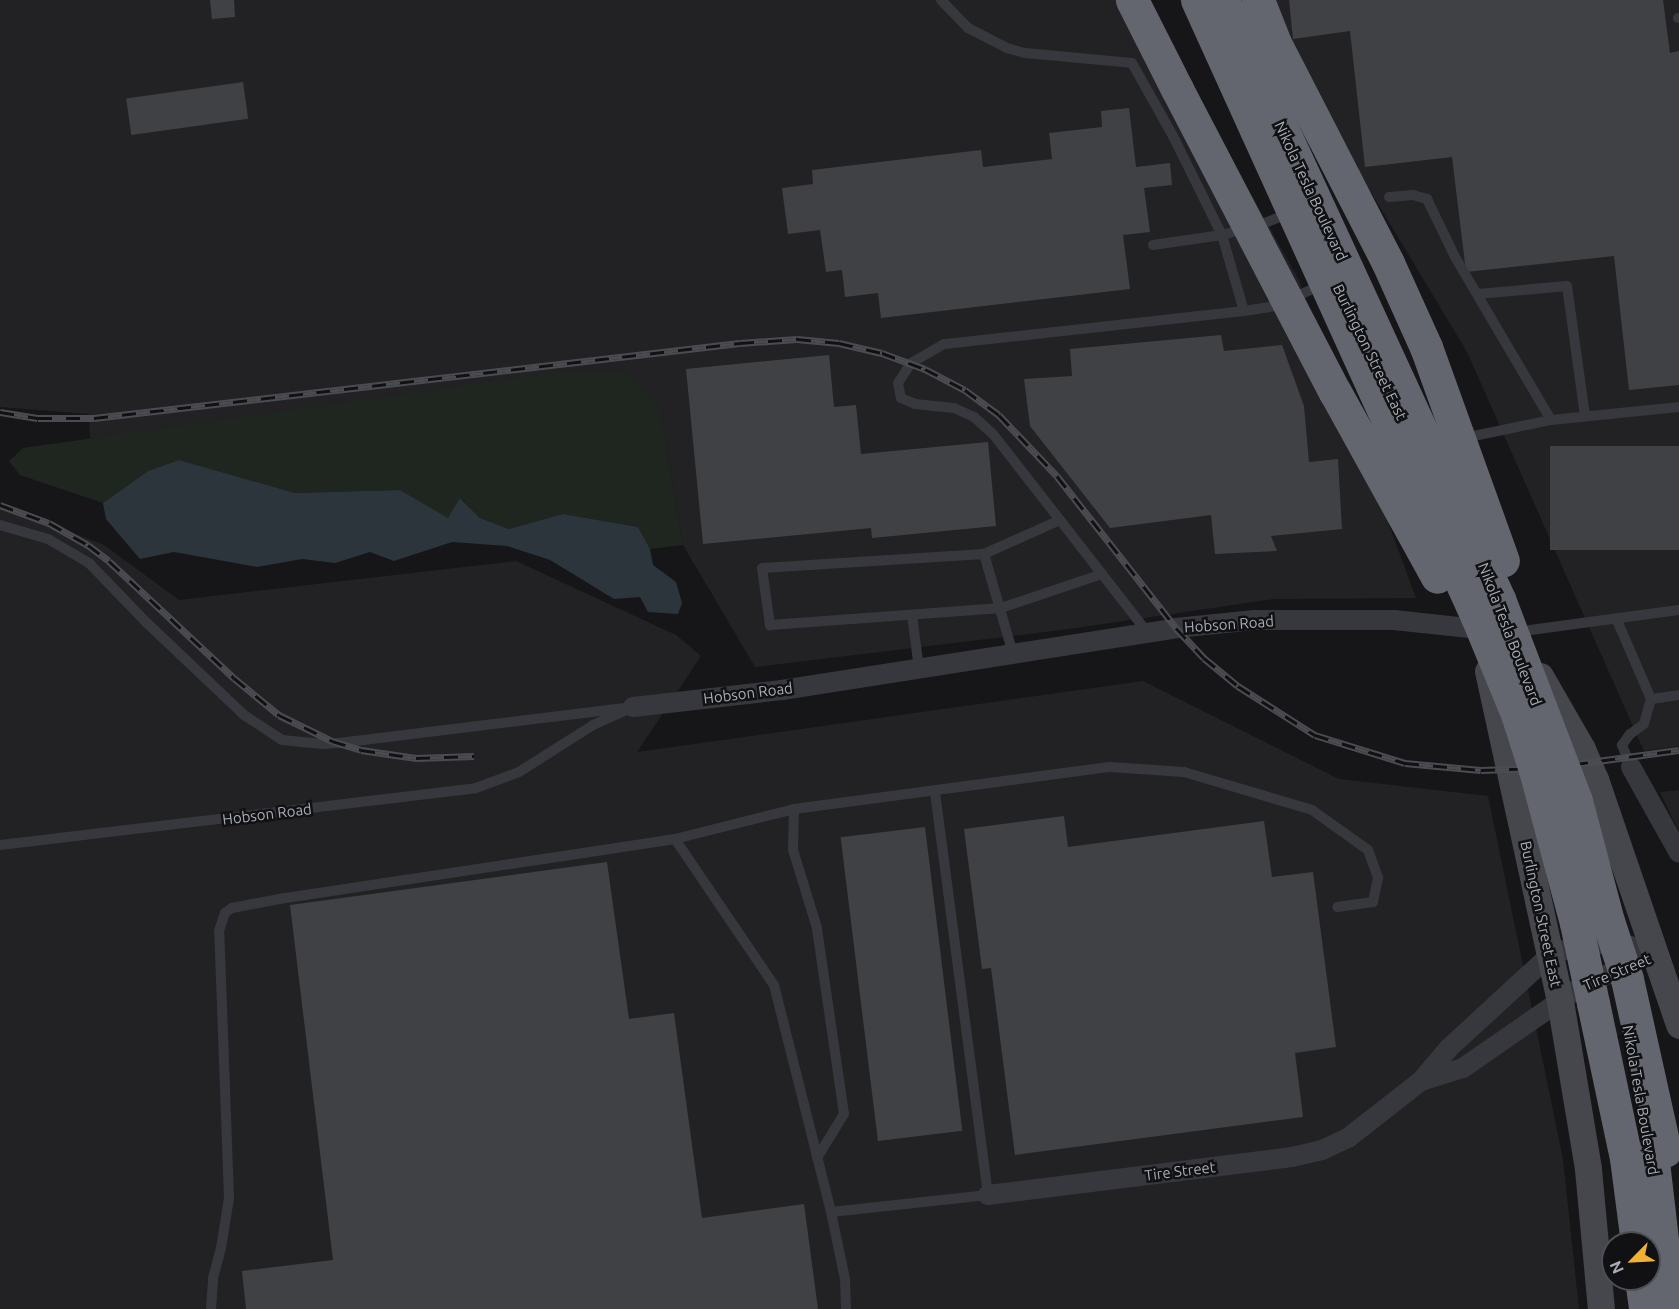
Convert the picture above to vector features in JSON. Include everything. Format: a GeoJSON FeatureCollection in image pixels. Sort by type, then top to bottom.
{"type":"FeatureCollection","features":[{"type":"Feature","properties":{"kind":"highway"},"geometry":{"type":"LineString","coordinates":[[1132,0],[1505,708],[1553,843]]}},
{"type":"Feature","properties":{"kind":"highway","name":"Nikola Tesla Boulevard"},"geometry":{"type":"LineString","coordinates":[[1197,0],[1477,617],[1528,748],[1576,923],[1593,1003],[1639,1156],[1670,1309]]}},
{"type":"Feature","properties":{"kind":"highway","name":"Nikola Tesla Boulevard"},"geometry":{"type":"LineString","coordinates":[[1222,0],[1499,599],[1576,801],[1608,921],[1627,978],[1639,1156],[1637,1231]]}},
{"type":"Feature","properties":{"kind":"highway"},"geometry":{"type":"LineString","coordinates":[[1258,0],[1275,43],[1388,263],[1426,347],[1515,596],[1576,801]]}},
{"type":"Feature","properties":{"kind":"highway"},"geometry":{"type":"LineString","coordinates":[[1639,1156],[1679,1243]]}},
{"type":"Feature","properties":{"kind":"highway"},"geometry":{"type":"LineString","coordinates":[[1621,1231],[1639,1156]]}},
{"type":"Feature","properties":{"kind":"highway"},"geometry":{"type":"LineString","coordinates":[[1622,1291],[1623,1309]]}},
{"type":"Feature","properties":{"kind":"highway"},"geometry":{"type":"LineString","coordinates":[[1643,1291],[1645,1309]]}},
{"type":"Feature","properties":{"kind":"main road","name":"Burlington Street East"},"geometry":{"type":"LineString","coordinates":[[1188,0],[1198,21],[1239,82]]}},
{"type":"Feature","properties":{"kind":"main road","name":"Burlington Street East"},"geometry":{"type":"LineString","coordinates":[[1209,0],[1239,82],[1335,279],[1434,445],[1479,629],[1560,1001],[1588,1169],[1600,1309]]}},
{"type":"Feature","properties":{"kind":"main road","name":"Burlington Street East"},"geometry":{"type":"LineString","coordinates":[[1453,524],[1587,762],[1679,1025]]}},
{"type":"Feature","properties":{"kind":"street","name":"Hobson Road"},"geometry":{"type":"LineString","coordinates":[[633,707],[782,690],[1147,632],[1266,620],[1394,620],[1515,632]]}},
{"type":"Feature","properties":{"kind":"street"},"geometry":{"type":"LineString","coordinates":[[1631,767],[1679,853]]}},
{"type":"Feature","properties":{"kind":"street","name":"Tire Street"},"geometry":{"type":"LineString","coordinates":[[988,1196],[1292,1157],[1322,1150],[1348,1138],[1421,1081],[1449,1048],[1550,955],[1573,947],[1603,944],[1630,946],[1656,955]]}},
{"type":"Feature","properties":{"kind":"street","name":"Tire Street"},"geometry":{"type":"LineString","coordinates":[[1421,1081],[1463,1068],[1560,1001],[1605,974],[1656,955]]}},
{"type":"Feature","properties":{"kind":"lane"},"geometry":{"type":"LineString","coordinates":[[941,0],[968,28],[1006,48],[1025,53],[1132,63],[1173,136],[1222,235],[1244,311]]}},
{"type":"Feature","properties":{"kind":"lane"},"geometry":{"type":"LineString","coordinates":[[1389,197],[1413,195],[1426,199],[1455,257],[1551,420]]}},
{"type":"Feature","properties":{"kind":"lane"},"geometry":{"type":"LineString","coordinates":[[1153,245],[1222,235],[1265,223],[1301,208]]}},
{"type":"Feature","properties":{"kind":"lane"},"geometry":{"type":"LineString","coordinates":[[1147,632],[993,434],[974,417],[954,408],[915,404],[901,398],[898,383],[911,363],[944,344],[1276,306],[1335,279]]}},
{"type":"Feature","properties":{"kind":"lane"},"geometry":{"type":"LineString","coordinates":[[1478,294],[1567,286],[1585,416]]}},
{"type":"Feature","properties":{"kind":"lane"},"geometry":{"type":"LineString","coordinates":[[1434,445],[1551,420],[1679,407]]}},
{"type":"Feature","properties":{"kind":"lane"},"geometry":{"type":"LineString","coordinates":[[1060,520],[984,554],[762,568],[770,625],[1001,609],[1102,574]]}},
{"type":"Feature","properties":{"kind":"lane"},"geometry":{"type":"LineString","coordinates":[[0,525],[48,539],[89,563],[147,623],[244,715],[282,740],[323,744],[351,742],[633,707]]}},
{"type":"Feature","properties":{"kind":"lane"},"geometry":{"type":"LineString","coordinates":[[984,554],[1013,654]]}},
{"type":"Feature","properties":{"kind":"lane"},"geometry":{"type":"LineString","coordinates":[[1515,632],[1679,610]]}},
{"type":"Feature","properties":{"kind":"lane"},"geometry":{"type":"LineString","coordinates":[[912,615],[919,669]]}},
{"type":"Feature","properties":{"kind":"lane"},"geometry":{"type":"LineString","coordinates":[[1616,618],[1651,699],[1644,724],[1630,734],[1622,745],[1631,767]]}},
{"type":"Feature","properties":{"kind":"lane"},"geometry":{"type":"LineString","coordinates":[[1651,699],[1679,695]]}},
{"type":"Feature","properties":{"kind":"lane","name":"Hobson Road"},"geometry":{"type":"LineString","coordinates":[[0,845],[476,788],[519,772],[593,725],[633,707]]}},
{"type":"Feature","properties":{"kind":"lane"},"geometry":{"type":"LineString","coordinates":[[211,1309],[213,1278],[221,1248],[229,1198],[219,931],[225,913],[232,908],[675,839],[794,809],[1110,767],[1184,772],[1312,810],[1368,850],[1378,878],[1373,902],[1337,907]]}},
{"type":"Feature","properties":{"kind":"lane"},"geometry":{"type":"LineString","coordinates":[[831,1212],[988,1196],[935,790]]}},
{"type":"Feature","properties":{"kind":"lane"},"geometry":{"type":"LineString","coordinates":[[794,809],[793,850],[817,928],[844,1114],[817,1158]]}},
{"type":"Feature","properties":{"kind":"lane"},"geometry":{"type":"LineString","coordinates":[[675,839],[774,985],[831,1212],[844,1279],[846,1309]]}},
{"type":"Feature","properties":{"kind":"shaded area"},"geometry":{"type":"Polygon","coordinates":[[[0,0],[1142,0],[1299,280],[1416,598],[1274,599],[1069,629],[755,667],[683,545],[666,444],[90,438],[89,414],[0,407],[0,0]]]}},
{"type":"Feature","properties":{"kind":"shaded area"},"geometry":{"type":"Polygon","coordinates":[[[1272,0],[1679,0],[1679,746],[1644,751],[1467,352],[1300,74],[1272,0]]]}},
{"type":"Feature","properties":{"kind":"shaded area"},"geometry":{"type":"Polygon","coordinates":[[[623,371],[656,400],[683,545],[650,549],[638,527],[563,514],[509,529],[480,518],[461,498],[448,519],[400,490],[295,493],[179,460],[148,471],[103,503],[20,475],[9,461],[23,448],[557,373],[623,371]]]}},
{"type":"Feature","properties":{"kind":"shaded area"},"geometry":{"type":"Polygon","coordinates":[[[179,460],[295,493],[400,490],[448,518],[460,498],[480,518],[509,529],[563,514],[638,527],[650,549],[653,565],[676,582],[682,603],[678,614],[648,612],[640,597],[614,599],[550,560],[507,546],[452,542],[394,561],[370,552],[335,563],[302,559],[257,567],[174,552],[140,559],[106,519],[103,503],[148,471],[179,460]]]}},
{"type":"Feature","properties":{"kind":"shaded area"},"geometry":{"type":"Polygon","coordinates":[[[0,505],[104,545],[179,600],[516,561],[676,635],[701,656],[637,752],[1143,681],[1339,779],[1488,796],[1563,1159],[1579,1309],[0,1309],[0,505]]]}},
{"type":"Feature","properties":{"kind":"shaded area"},"geometry":{"type":"Polygon","coordinates":[[[1679,790],[1679,832],[1660,792],[1679,790]]]}},
{"type":"Feature","properties":{"kind":"building"},"geometry":{"type":"Polygon","coordinates":[[[210,0],[234,0],[235,17],[212,19],[210,0]]]}},
{"type":"Feature","properties":{"kind":"building"},"geometry":{"type":"Polygon","coordinates":[[[1289,0],[1663,0],[1670,53],[1679,51],[1679,385],[1629,390],[1614,256],[1466,272],[1452,157],[1365,167],[1350,31],[1293,39],[1289,0]]]}},
{"type":"Feature","properties":{"kind":"building"},"geometry":{"type":"Polygon","coordinates":[[[243,82],[248,119],[131,135],[126,98],[243,82]]]}},
{"type":"Feature","properties":{"kind":"building"},"geometry":{"type":"Polygon","coordinates":[[[1129,108],[1136,167],[1170,163],[1172,185],[1144,188],[1150,232],[1123,235],[1130,289],[881,318],[878,293],[845,297],[842,270],[826,272],[820,230],[788,234],[782,188],[813,184],[812,170],[981,150],[983,167],[1052,159],[1049,133],[1102,127],[1101,111],[1129,108]]]}},
{"type":"Feature","properties":{"kind":"building"},"geometry":{"type":"Polygon","coordinates":[[[1221,335],[1224,351],[1282,345],[1304,406],[1309,462],[1338,459],[1342,529],[1271,536],[1277,551],[1215,554],[1211,515],[1110,528],[1030,426],[1024,379],[1072,376],[1070,349],[1221,335]]]}},
{"type":"Feature","properties":{"kind":"building"},"geometry":{"type":"Polygon","coordinates":[[[829,355],[834,407],[856,405],[861,454],[988,442],[996,526],[872,538],[871,528],[703,544],[686,369],[829,355]]]}},
{"type":"Feature","properties":{"kind":"building"},"geometry":{"type":"Polygon","coordinates":[[[1550,446],[1679,446],[1679,550],[1550,550],[1550,446]]]}},
{"type":"Feature","properties":{"kind":"building"},"geometry":{"type":"Polygon","coordinates":[[[1064,816],[1068,847],[1264,821],[1272,877],[1313,872],[1336,1047],[1295,1053],[1303,1117],[1015,1155],[991,968],[982,969],[964,829],[1064,816]]]}},
{"type":"Feature","properties":{"kind":"building"},"geometry":{"type":"Polygon","coordinates":[[[925,827],[962,1131],[878,1141],[841,837],[925,827]]]}},
{"type":"Feature","properties":{"kind":"building"},"geometry":{"type":"Polygon","coordinates":[[[607,862],[629,1019],[674,1013],[702,1218],[804,1204],[818,1309],[246,1309],[242,1271],[333,1260],[290,905],[607,862]]]}},
{"type":"Feature","properties":{"kind":"railway"},"geometry":{"type":"LineString","coordinates":[[0,412],[38,418],[94,418],[740,343],[797,339],[839,343],[882,353],[925,369],[965,390],[999,415],[1057,476],[1176,628],[1204,658],[1238,686],[1315,735],[1405,763],[1481,770],[1546,768],[1679,750]]}},
{"type":"Feature","properties":{"kind":"railway"},"geometry":{"type":"LineString","coordinates":[[0,505],[49,523],[88,545],[109,561],[234,678],[279,715],[332,741],[361,750],[416,758],[474,756]]}}]}
